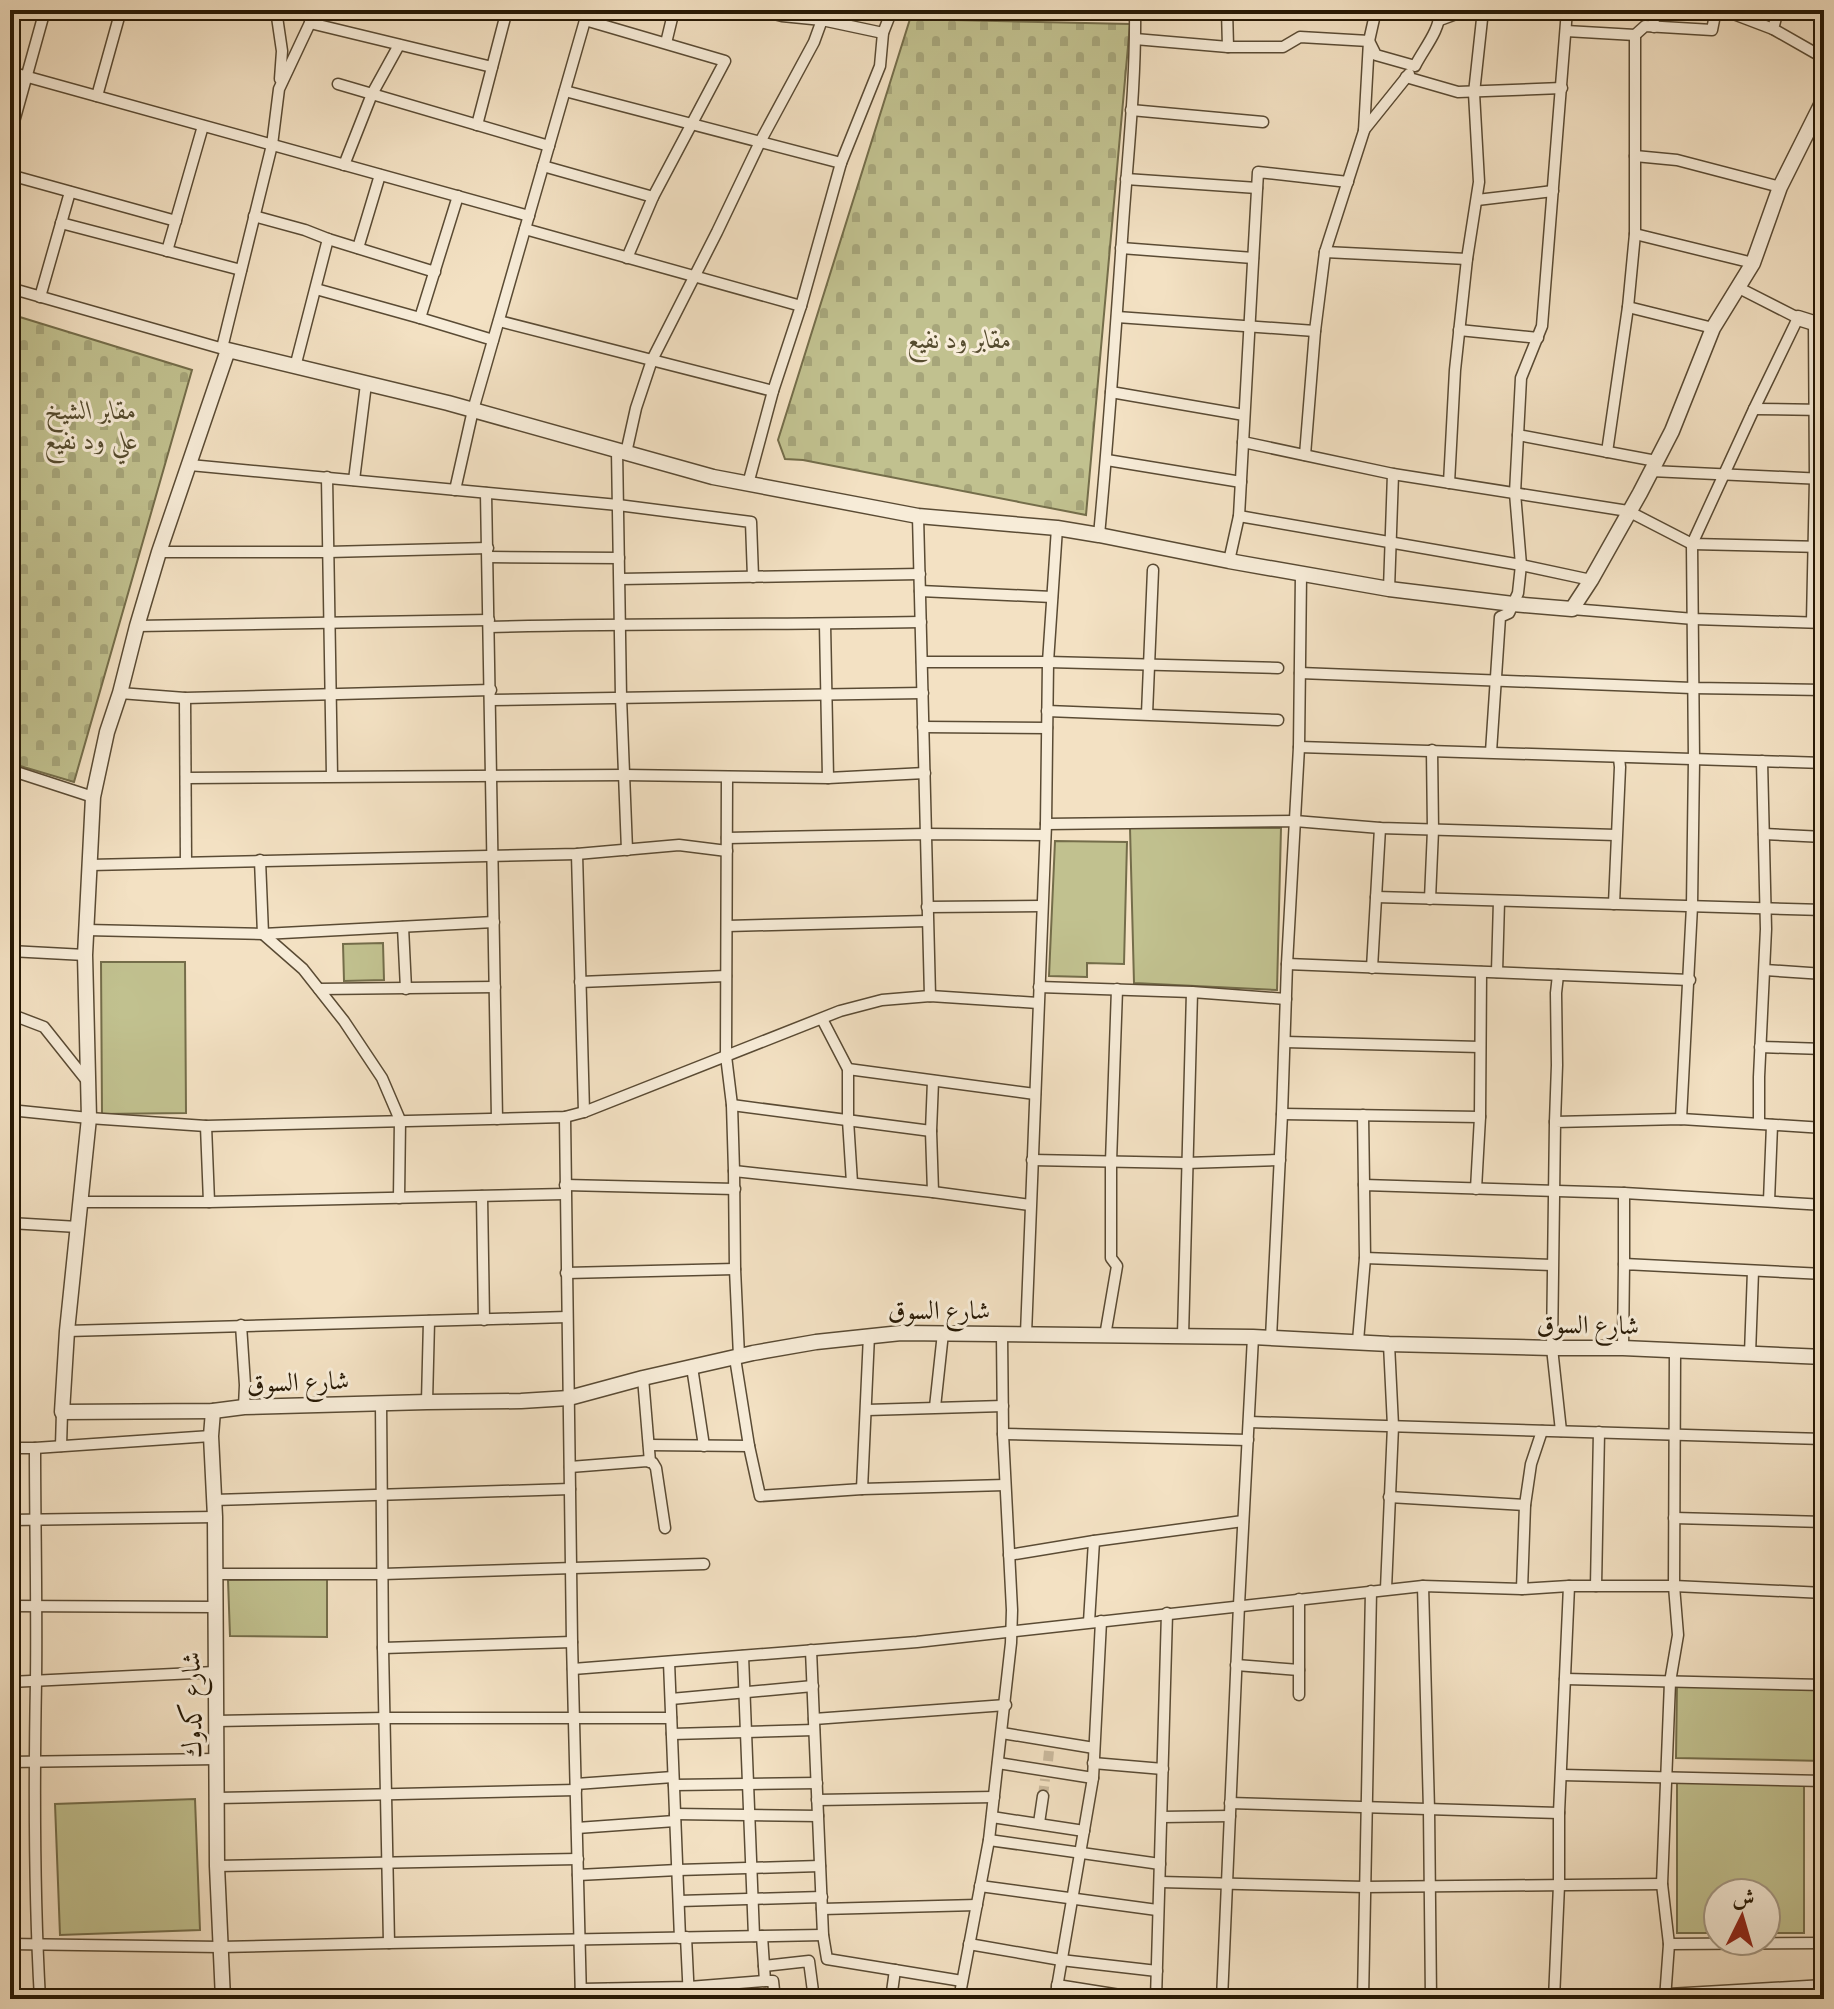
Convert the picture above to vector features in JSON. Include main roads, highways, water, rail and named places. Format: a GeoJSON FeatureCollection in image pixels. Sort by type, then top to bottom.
{"type":"FeatureCollection","features":[{"type":"Feature","properties":{"kind":"tunnel"},"geometry":{"type":"LineString","coordinates":[[1048,1761],[1049,1751]]}},
{"type":"Feature","properties":{"kind":"tunnel"},"geometry":{"type":"LineString","coordinates":[[1043,1796],[1045,1779]]}},
{"type":"Feature","properties":{"kind":"park label","name":"مقابر ود نفيع"},"geometry":{"type":"Point","coordinates":[959,339]}},
{"type":"Feature","properties":{"kind":"park label","name":"مقابر الشيخ علي ود نفيع"},"geometry":{"type":"Point","coordinates":[91,425]}}]}
